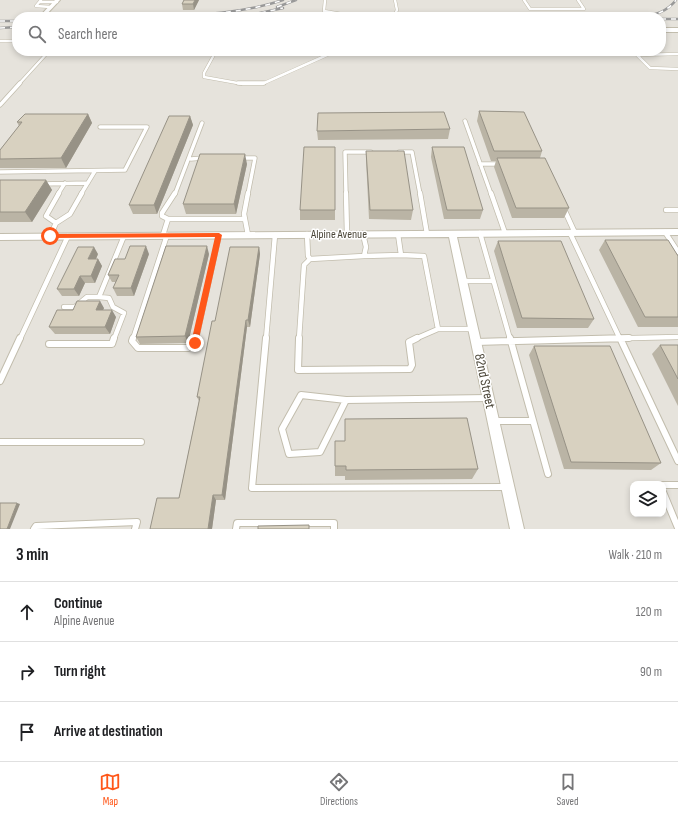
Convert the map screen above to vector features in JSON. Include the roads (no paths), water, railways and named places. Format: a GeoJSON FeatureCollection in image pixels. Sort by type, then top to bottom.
{"type":"FeatureCollection","features":[{"type":"Feature","properties":{"kind":"street"},"geometry":{"type":"LineString","coordinates":[[46,12],[57,1]]}},
{"type":"Feature","properties":{"kind":"street"},"geometry":{"type":"LineString","coordinates":[[666,30],[678,30]]}},
{"type":"Feature","properties":{"kind":"street","name":"Alpine Avenue"},"geometry":{"type":"LineString","coordinates":[[0,236],[678,232]]}},
{"type":"Feature","properties":{"kind":"street","name":"82nd Street"},"geometry":{"type":"LineString","coordinates":[[452,233],[517,529]]}},
{"type":"Feature","properties":{"kind":"lane"},"geometry":{"type":"LineString","coordinates":[[324,0],[324,11],[330,12]]}},
{"type":"Feature","properties":{"kind":"lane"},"geometry":{"type":"LineString","coordinates":[[395,0],[397,10],[396,12]]}},
{"type":"Feature","properties":{"kind":"lane"},"geometry":{"type":"LineString","coordinates":[[524,0],[530,9],[584,9],[578,0]]}},
{"type":"Feature","properties":{"kind":"lane"},"geometry":{"type":"LineString","coordinates":[[51,7],[36,6],[41,1],[57,1]]}},
{"type":"Feature","properties":{"kind":"lane"},"geometry":{"type":"LineString","coordinates":[[0,41],[12,41]]}},
{"type":"Feature","properties":{"kind":"lane"},"geometry":{"type":"LineString","coordinates":[[666,54],[678,54]]}},
{"type":"Feature","properties":{"kind":"lane"},"geometry":{"type":"LineString","coordinates":[[0,105],[44,56]]}},
{"type":"Feature","properties":{"kind":"lane"},"geometry":{"type":"LineString","coordinates":[[213,56],[204,73],[204,77],[243,84],[262,84],[325,56]]}},
{"type":"Feature","properties":{"kind":"lane"},"geometry":{"type":"LineString","coordinates":[[638,56],[650,68],[678,69]]}},
{"type":"Feature","properties":{"kind":"lane"},"geometry":{"type":"LineString","coordinates":[[466,121],[505,233]]}},
{"type":"Feature","properties":{"kind":"lane"},"geometry":{"type":"LineString","coordinates":[[202,124],[191,158],[171,200],[162,211],[162,216],[168,219],[245,219]]}},
{"type":"Feature","properties":{"kind":"lane"},"geometry":{"type":"LineString","coordinates":[[0,172],[124,170],[147,127],[100,127]]}},
{"type":"Feature","properties":{"kind":"lane"},"geometry":{"type":"LineString","coordinates":[[347,234],[344,152],[374,152]]}},
{"type":"Feature","properties":{"kind":"lane"},"geometry":{"type":"LineString","coordinates":[[397,152],[412,152],[427,234]]}},
{"type":"Feature","properties":{"kind":"lane"},"geometry":{"type":"LineString","coordinates":[[191,158],[205,158]]}},
{"type":"Feature","properties":{"kind":"lane"},"geometry":{"type":"LineString","coordinates":[[234,158],[255,158],[244,214],[248,235]]}},
{"type":"Feature","properties":{"kind":"lane"},"geometry":{"type":"LineString","coordinates":[[480,164],[504,164]]}},
{"type":"Feature","properties":{"kind":"lane"},"geometry":{"type":"LineString","coordinates":[[50,236],[56,223],[70,214],[95,171]]}},
{"type":"Feature","properties":{"kind":"lane"},"geometry":{"type":"LineString","coordinates":[[56,223],[46,216],[65,183]]}},
{"type":"Feature","properties":{"kind":"lane"},"geometry":{"type":"LineString","coordinates":[[37,184],[88,183]]}},
{"type":"Feature","properties":{"kind":"lane"},"geometry":{"type":"LineString","coordinates":[[562,205],[572,233],[620,339],[678,461]]}},
{"type":"Feature","properties":{"kind":"lane"},"geometry":{"type":"LineString","coordinates":[[666,210],[678,210]]}},
{"type":"Feature","properties":{"kind":"lane"},"geometry":{"type":"LineString","coordinates":[[168,219],[165,235],[132,341],[138,348],[188,348],[195,343],[219,235]]}},
{"type":"Feature","properties":{"kind":"lane"},"geometry":{"type":"LineString","coordinates":[[665,232],[678,252]]}},
{"type":"Feature","properties":{"kind":"lane"},"geometry":{"type":"LineString","coordinates":[[480,233],[509,341],[548,474]]}},
{"type":"Feature","properties":{"kind":"lane"},"geometry":{"type":"LineString","coordinates":[[307,234],[308,256],[310,259]]}},
{"type":"Feature","properties":{"kind":"lane"},"geometry":{"type":"LineString","coordinates":[[363,234],[366,247],[364,256]]}},
{"type":"Feature","properties":{"kind":"lane"},"geometry":{"type":"LineString","coordinates":[[398,234],[401,255]]}},
{"type":"Feature","properties":{"kind":"lane"},"geometry":{"type":"LineString","coordinates":[[274,235],[252,488],[508,487]]}},
{"type":"Feature","properties":{"kind":"lane"},"geometry":{"type":"LineString","coordinates":[[0,381],[68,236]]}},
{"type":"Feature","properties":{"kind":"lane"},"geometry":{"type":"LineString","coordinates":[[99,297],[124,236]]}},
{"type":"Feature","properties":{"kind":"lane"},"geometry":{"type":"LineString","coordinates":[[438,329],[424,256],[401,255],[310,259],[304,265],[298,370],[410,369],[412,364],[409,342],[438,329],[473,329]]}},
{"type":"Feature","properties":{"kind":"lane"},"geometry":{"type":"LineString","coordinates":[[463,281],[493,281]]}},
{"type":"Feature","properties":{"kind":"lane"},"geometry":{"type":"LineString","coordinates":[[49,344],[112,344],[124,313],[113,307],[109,298],[99,297],[87,297],[75,307],[64,307]]}},
{"type":"Feature","properties":{"kind":"lane"},"geometry":{"type":"LineString","coordinates":[[476,342],[678,337]]}},
{"type":"Feature","properties":{"kind":"lane"},"geometry":{"type":"LineString","coordinates":[[346,400],[320,452],[290,454],[282,429],[301,395],[346,400],[488,398]]}},
{"type":"Feature","properties":{"kind":"lane"},"geometry":{"type":"LineString","coordinates":[[493,421],[532,421]]}},
{"type":"Feature","properties":{"kind":"lane"},"geometry":{"type":"LineString","coordinates":[[0,442],[141,442]]}},
{"type":"Feature","properties":{"kind":"lane"},"geometry":{"type":"LineString","coordinates":[[666,485],[678,485]]}},
{"type":"Feature","properties":{"kind":"lane"},"geometry":{"type":"LineString","coordinates":[[666,499],[678,528]]}},
{"type":"Feature","properties":{"kind":"lane"},"geometry":{"type":"LineString","coordinates":[[34,529],[36,526],[137,522],[135,529]]}},
{"type":"Feature","properties":{"kind":"lane"},"geometry":{"type":"LineString","coordinates":[[236,529],[237,523],[334,523],[334,529]]}},
{"type":"Feature","properties":{"kind":"railway"},"geometry":{"type":"LineString","coordinates":[[229,12],[283,0]]}},
{"type":"Feature","properties":{"kind":"railway"},"geometry":{"type":"LineString","coordinates":[[277,7],[296,0]]}},
{"type":"Feature","properties":{"kind":"railway"},"geometry":{"type":"LineString","coordinates":[[661,12],[669,8],[676,0]]}},
{"type":"Feature","properties":{"kind":"railway"},"geometry":{"type":"LineString","coordinates":[[265,12],[283,8]]}},
{"type":"Feature","properties":{"kind":"railway"},"geometry":{"type":"LineString","coordinates":[[666,19],[678,19]]}},
{"type":"Feature","properties":{"kind":"railway"},"geometry":{"type":"LineString","coordinates":[[0,21],[12,21]]}},
{"type":"Feature","properties":{"kind":"railway"},"geometry":{"type":"LineString","coordinates":[[0,28],[12,27]]}}]}
